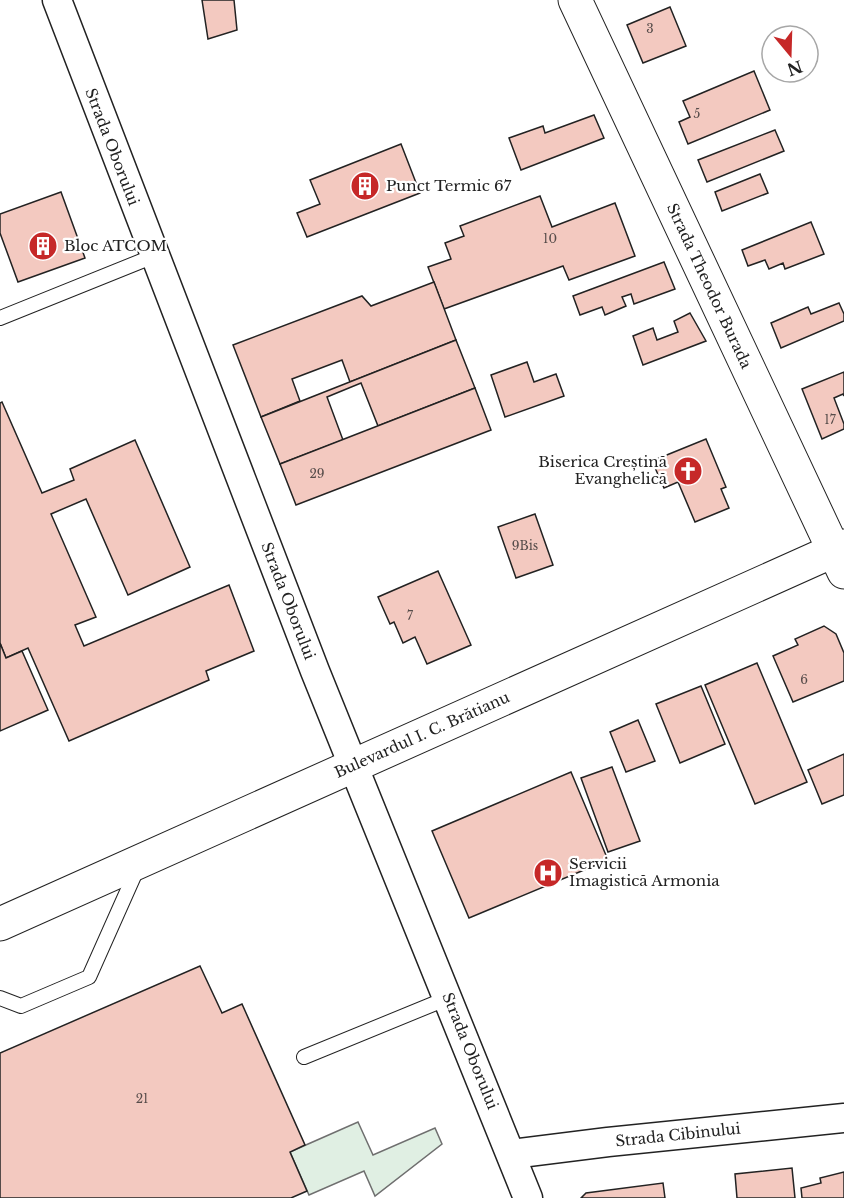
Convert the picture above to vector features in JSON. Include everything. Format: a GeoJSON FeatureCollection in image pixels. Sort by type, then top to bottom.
{"type":"FeatureCollection","features":[{"type":"Feature","properties":{"kind":"main road","name":"Strada Theodor Burada"},"geometry":{"type":"LineString","coordinates":[[575,0],[841,556]]}},
{"type":"Feature","properties":{"kind":"main road","name":"Bulevardul I. C. Brătianu"},"geometry":{"type":"LineString","coordinates":[[0,924],[353,765],[841,556]]}},
{"type":"Feature","properties":{"kind":"street","name":"Strada Oborului"},"geometry":{"type":"LineString","coordinates":[[57,0],[154,256],[353,765],[528,1198]]}},
{"type":"Feature","properties":{"kind":"street","name":"Strada Cibinului"},"geometry":{"type":"LineString","coordinates":[[512,1154],[608,1142],[844,1119]]}},
{"type":"Feature","properties":{"kind":"lane"},"geometry":{"type":"LineString","coordinates":[[0,318],[154,256]]}},
{"type":"Feature","properties":{"kind":"lane"},"geometry":{"type":"LineString","coordinates":[[0,998],[21,1006],[89,977],[141,861]]}},
{"type":"Feature","properties":{"kind":"lane"},"geometry":{"type":"LineString","coordinates":[[304,1057],[448,998]]}},
{"type":"Feature","properties":{"kind":"green space"},"geometry":{"type":"Polygon","coordinates":[[[358,1122],[373,1155],[435,1128],[442,1144],[375,1196],[364,1171],[309,1195],[290,1152],[358,1122]]]}},
{"type":"Feature","properties":{"kind":"building"},"geometry":{"type":"Polygon","coordinates":[[[202,0],[234,0],[237,30],[208,39],[202,0]]]}},
{"type":"Feature","properties":{"kind":"building"},"geometry":{"type":"Polygon","coordinates":[[[670,7],[686,46],[643,63],[627,25],[670,7]]]}},
{"type":"Feature","properties":{"kind":"building"},"geometry":{"type":"Polygon","coordinates":[[[754,71],[770,110],[688,144],[679,122],[690,117],[683,101],[754,71]]]}},
{"type":"Feature","properties":{"kind":"building"},"geometry":{"type":"Polygon","coordinates":[[[594,115],[604,138],[521,170],[509,138],[543,126],[545,133],[594,115]]]}},
{"type":"Feature","properties":{"kind":"building"},"geometry":{"type":"Polygon","coordinates":[[[775,130],[784,151],[707,182],[698,160],[775,130]]]}},
{"type":"Feature","properties":{"kind":"building","name":"Punct Termic 67"},"geometry":{"type":"Polygon","coordinates":[[[401,144],[420,193],[307,237],[297,213],[320,204],[310,180],[401,144]]]}},
{"type":"Feature","properties":{"kind":"building"},"geometry":{"type":"Polygon","coordinates":[[[760,174],[768,193],[722,211],[715,192],[760,174]]]}},
{"type":"Feature","properties":{"kind":"building","name":"Bloc ATCOM"},"geometry":{"type":"Polygon","coordinates":[[[61,192],[85,258],[18,282],[0,233],[0,214],[61,192]]]}},
{"type":"Feature","properties":{"kind":"building"},"geometry":{"type":"Polygon","coordinates":[[[540,196],[552,227],[615,203],[635,256],[569,280],[563,266],[444,309],[428,267],[451,259],[445,243],[464,236],[460,226],[540,196]]]}},
{"type":"Feature","properties":{"kind":"building"},"geometry":{"type":"Polygon","coordinates":[[[811,222],[824,254],[785,269],[783,263],[769,269],[765,260],[748,266],[742,250],[811,222]]]}},
{"type":"Feature","properties":{"kind":"building"},"geometry":{"type":"Polygon","coordinates":[[[664,262],[675,289],[634,304],[631,294],[622,297],[626,306],[605,315],[602,307],[580,315],[573,296],[664,262]]]}},
{"type":"Feature","properties":{"kind":"building"},"geometry":{"type":"Polygon","coordinates":[[[434,282],[456,340],[350,382],[342,360],[292,379],[300,401],[261,417],[233,345],[362,296],[371,306],[434,282]]]}},
{"type":"Feature","properties":{"kind":"building"},"geometry":{"type":"Polygon","coordinates":[[[839,303],[844,314],[844,321],[781,348],[771,323],[808,307],[811,314],[839,303]]]}},
{"type":"Feature","properties":{"kind":"building"},"geometry":{"type":"Polygon","coordinates":[[[690,313],[706,341],[643,365],[633,336],[653,328],[657,340],[678,332],[674,321],[690,313]]]}},
{"type":"Feature","properties":{"kind":"building"},"geometry":{"type":"Polygon","coordinates":[[[456,340],[475,388],[378,426],[361,383],[327,397],[343,440],[280,464],[261,417],[456,340]]]}},
{"type":"Feature","properties":{"kind":"building"},"geometry":{"type":"Polygon","coordinates":[[[527,362],[534,382],[556,374],[564,396],[505,417],[491,375],[527,362]]]}},
{"type":"Feature","properties":{"kind":"building"},"geometry":{"type":"Polygon","coordinates":[[[844,372],[844,396],[843,394],[834,398],[844,429],[822,439],[802,389],[844,372]]]}},
{"type":"Feature","properties":{"kind":"building"},"geometry":{"type":"Polygon","coordinates":[[[475,388],[491,430],[296,505],[280,464],[475,388]]]}},
{"type":"Feature","properties":{"kind":"building"},"geometry":{"type":"Polygon","coordinates":[[[2,402],[42,493],[74,480],[70,469],[135,440],[190,567],[128,595],[86,499],[51,514],[96,617],[75,625],[84,646],[229,585],[254,651],[206,671],[209,680],[69,741],[28,648],[6,658],[0,643],[0,403],[2,402]]]}},
{"type":"Feature","properties":{"kind":"building","name":"Biserica Creștină Evanghelică"},"geometry":{"type":"Polygon","coordinates":[[[706,439],[726,487],[721,489],[729,508],[695,522],[678,482],[664,488],[652,461],[706,439]]]}},
{"type":"Feature","properties":{"kind":"building"},"geometry":{"type":"Polygon","coordinates":[[[535,514],[553,565],[516,578],[498,527],[535,514]]]}},
{"type":"Feature","properties":{"kind":"building"},"geometry":{"type":"Polygon","coordinates":[[[438,571],[471,645],[427,664],[415,637],[403,643],[394,622],[390,624],[378,597],[438,571]]]}},
{"type":"Feature","properties":{"kind":"building"},"geometry":{"type":"Polygon","coordinates":[[[824,626],[836,634],[844,653],[844,681],[793,702],[773,656],[798,645],[795,639],[824,626]]]}},
{"type":"Feature","properties":{"kind":"building"},"geometry":{"type":"Polygon","coordinates":[[[0,643],[6,658],[22,651],[48,710],[0,731],[0,643]]]}},
{"type":"Feature","properties":{"kind":"building"},"geometry":{"type":"Polygon","coordinates":[[[757,663],[807,782],[755,804],[705,685],[757,663]]]}},
{"type":"Feature","properties":{"kind":"building"},"geometry":{"type":"Polygon","coordinates":[[[701,686],[725,744],[680,763],[656,704],[701,686]]]}},
{"type":"Feature","properties":{"kind":"building"},"geometry":{"type":"Polygon","coordinates":[[[638,720],[655,761],[626,772],[610,732],[638,720]]]}},
{"type":"Feature","properties":{"kind":"building"},"geometry":{"type":"Polygon","coordinates":[[[844,754],[844,795],[822,804],[808,770],[844,754]]]}},
{"type":"Feature","properties":{"kind":"building"},"geometry":{"type":"Polygon","coordinates":[[[612,767],[640,841],[608,852],[581,778],[612,767]]]}},
{"type":"Feature","properties":{"kind":"building"},"geometry":{"type":"Polygon","coordinates":[[[571,772],[608,860],[469,918],[432,831],[571,772]]]}},
{"type":"Feature","properties":{"kind":"building"},"geometry":{"type":"Polygon","coordinates":[[[200,966],[222,1013],[242,1004],[305,1145],[290,1152],[307,1191],[291,1198],[0,1198],[0,1053],[200,966]]]}},
{"type":"Feature","properties":{"kind":"building"},"geometry":{"type":"Polygon","coordinates":[[[792,1168],[795,1198],[737,1198],[735,1174],[792,1168]]]}},
{"type":"Feature","properties":{"kind":"building"},"geometry":{"type":"Polygon","coordinates":[[[844,1172],[844,1198],[802,1198],[801,1188],[821,1183],[820,1178],[844,1172]]]}},
{"type":"Feature","properties":{"kind":"building"},"geometry":{"type":"Polygon","coordinates":[[[663,1183],[665,1198],[581,1198],[586,1193],[663,1183]]]}},
{"type":"Feature","properties":{"kind":"place","name":"Punct Termic 67"},"geometry":{"type":"Point","coordinates":[365,186]}},
{"type":"Feature","properties":{"kind":"place","name":"Bloc ATCOM"},"geometry":{"type":"Point","coordinates":[43,246]}},
{"type":"Feature","properties":{"kind":"place","name":"Biserica Creștină Evanghelică"},"geometry":{"type":"Point","coordinates":[688,471]}},
{"type":"Feature","properties":{"kind":"place","name":"Servicii Imagistică Armonia"},"geometry":{"type":"Point","coordinates":[548,873]}}]}
